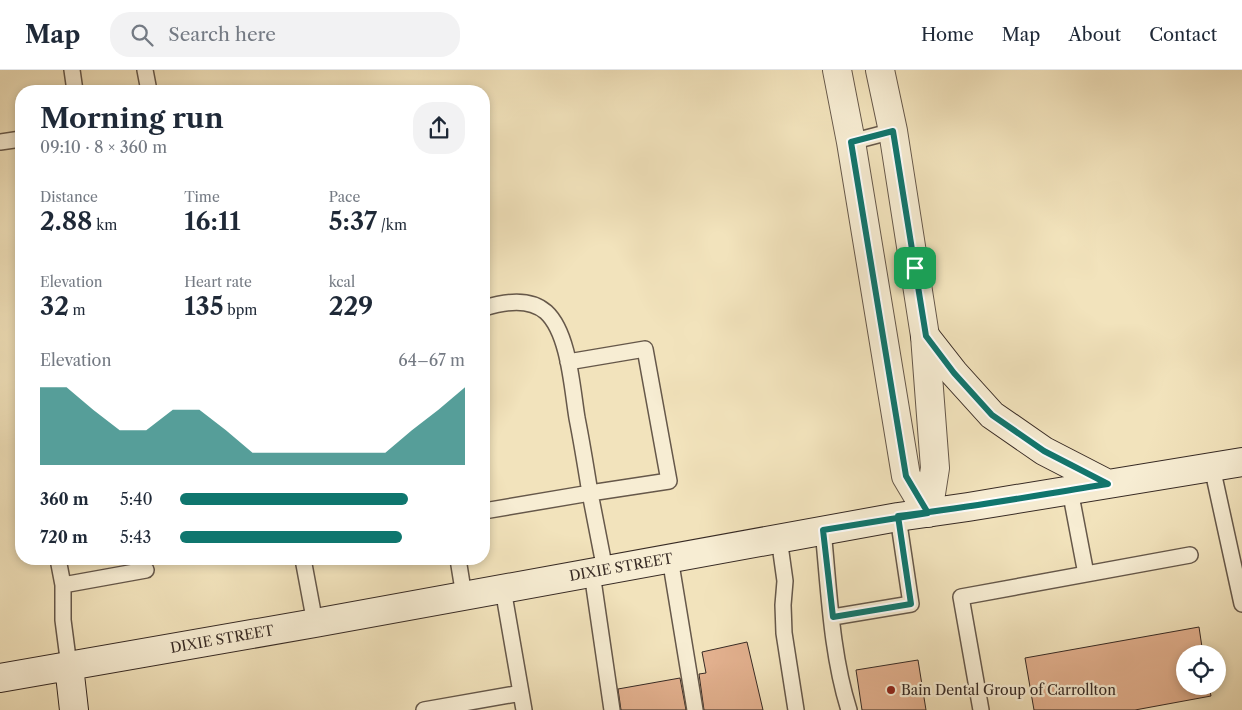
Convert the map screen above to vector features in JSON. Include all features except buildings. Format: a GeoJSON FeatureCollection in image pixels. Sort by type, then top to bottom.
{"type":"FeatureCollection","features":[{"type":"Feature","properties":{"kind":"street"},"geometry":{"type":"LineString","coordinates":[[837,70],[851,142],[906,476],[928,513]]}},
{"type":"Feature","properties":{"kind":"street"},"geometry":{"type":"LineString","coordinates":[[880,70],[893,131],[926,336],[936,468],[928,513]]}},
{"type":"Feature","properties":{"kind":"street"},"geometry":{"type":"LineString","coordinates":[[926,336],[954,373],[992,415],[1044,451],[1108,484]]}},
{"type":"Feature","properties":{"kind":"street","name":"DIXIE STREET"},"geometry":{"type":"LineString","coordinates":[[0,678],[598,572],[898,516],[928,513],[1242,462]]}},
{"type":"Feature","properties":{"kind":"street"},"geometry":{"type":"LineString","coordinates":[[69,666],[74,710]]}},
{"type":"Feature","properties":{"kind":"lane"},"geometry":{"type":"LineString","coordinates":[[72,70],[74,85]]}},
{"type":"Feature","properties":{"kind":"lane"},"geometry":{"type":"LineString","coordinates":[[145,70],[147,85]]}},
{"type":"Feature","properties":{"kind":"lane"},"geometry":{"type":"LineString","coordinates":[[851,142],[893,131]]}},
{"type":"Feature","properties":{"kind":"lane"},"geometry":{"type":"LineString","coordinates":[[0,142],[15,139]]}},
{"type":"Feature","properties":{"kind":"lane"},"geometry":{"type":"LineString","coordinates":[[490,306],[500,303],[517,302],[531,304],[546,312],[556,326],[564,344],[590,494],[612,710]]}},
{"type":"Feature","properties":{"kind":"lane"},"geometry":{"type":"LineString","coordinates":[[490,509],[669,481],[645,349],[568,362]]}},
{"type":"Feature","properties":{"kind":"lane"},"geometry":{"type":"LineString","coordinates":[[1212,467],[1242,604]]}},
{"type":"Feature","properties":{"kind":"lane"},"geometry":{"type":"LineString","coordinates":[[1070,490],[1086,574]]}},
{"type":"Feature","properties":{"kind":"lane"},"geometry":{"type":"LineString","coordinates":[[833,617],[911,604],[898,516]]}},
{"type":"Feature","properties":{"kind":"lane"},"geometry":{"type":"LineString","coordinates":[[823,530],[836,648],[844,694],[850,710]]}},
{"type":"Feature","properties":{"kind":"lane"},"geometry":{"type":"LineString","coordinates":[[779,538],[786,581],[783,605],[784,633],[796,710]]}},
{"type":"Feature","properties":{"kind":"lane"},"geometry":{"type":"LineString","coordinates":[[981,710],[961,597],[1190,555]]}},
{"type":"Feature","properties":{"kind":"lane"},"geometry":{"type":"LineString","coordinates":[[670,558],[695,710]]}},
{"type":"Feature","properties":{"kind":"lane"},"geometry":{"type":"LineString","coordinates":[[59,565],[63,585],[63,620],[69,666]]}},
{"type":"Feature","properties":{"kind":"lane"},"geometry":{"type":"LineString","coordinates":[[304,565],[315,623]]}},
{"type":"Feature","properties":{"kind":"lane"},"geometry":{"type":"LineString","coordinates":[[459,565],[464,596]]}},
{"type":"Feature","properties":{"kind":"lane"},"geometry":{"type":"LineString","coordinates":[[63,585],[146,570]]}},
{"type":"Feature","properties":{"kind":"lane"},"geometry":{"type":"LineString","coordinates":[[503,589],[524,710]]}},
{"type":"Feature","properties":{"kind":"lane"},"geometry":{"type":"LineString","coordinates":[[424,710],[521,694]]}},
{"type":"Feature","properties":{"kind":"place","name":"Bain Dental Group of Carrollton"},"geometry":{"type":"Point","coordinates":[891,690]}},
{"type":"Feature","properties":{"kind":"route"},"geometry":{"type":"LineString","coordinates":[[915,268],[893,131],[851,142],[906,476],[928,513],[898,516],[823,530],[833,617],[911,604],[898,516],[928,513],[968,507],[1108,484],[1044,451],[992,415],[954,373],[926,336],[915,268]]}}]}
